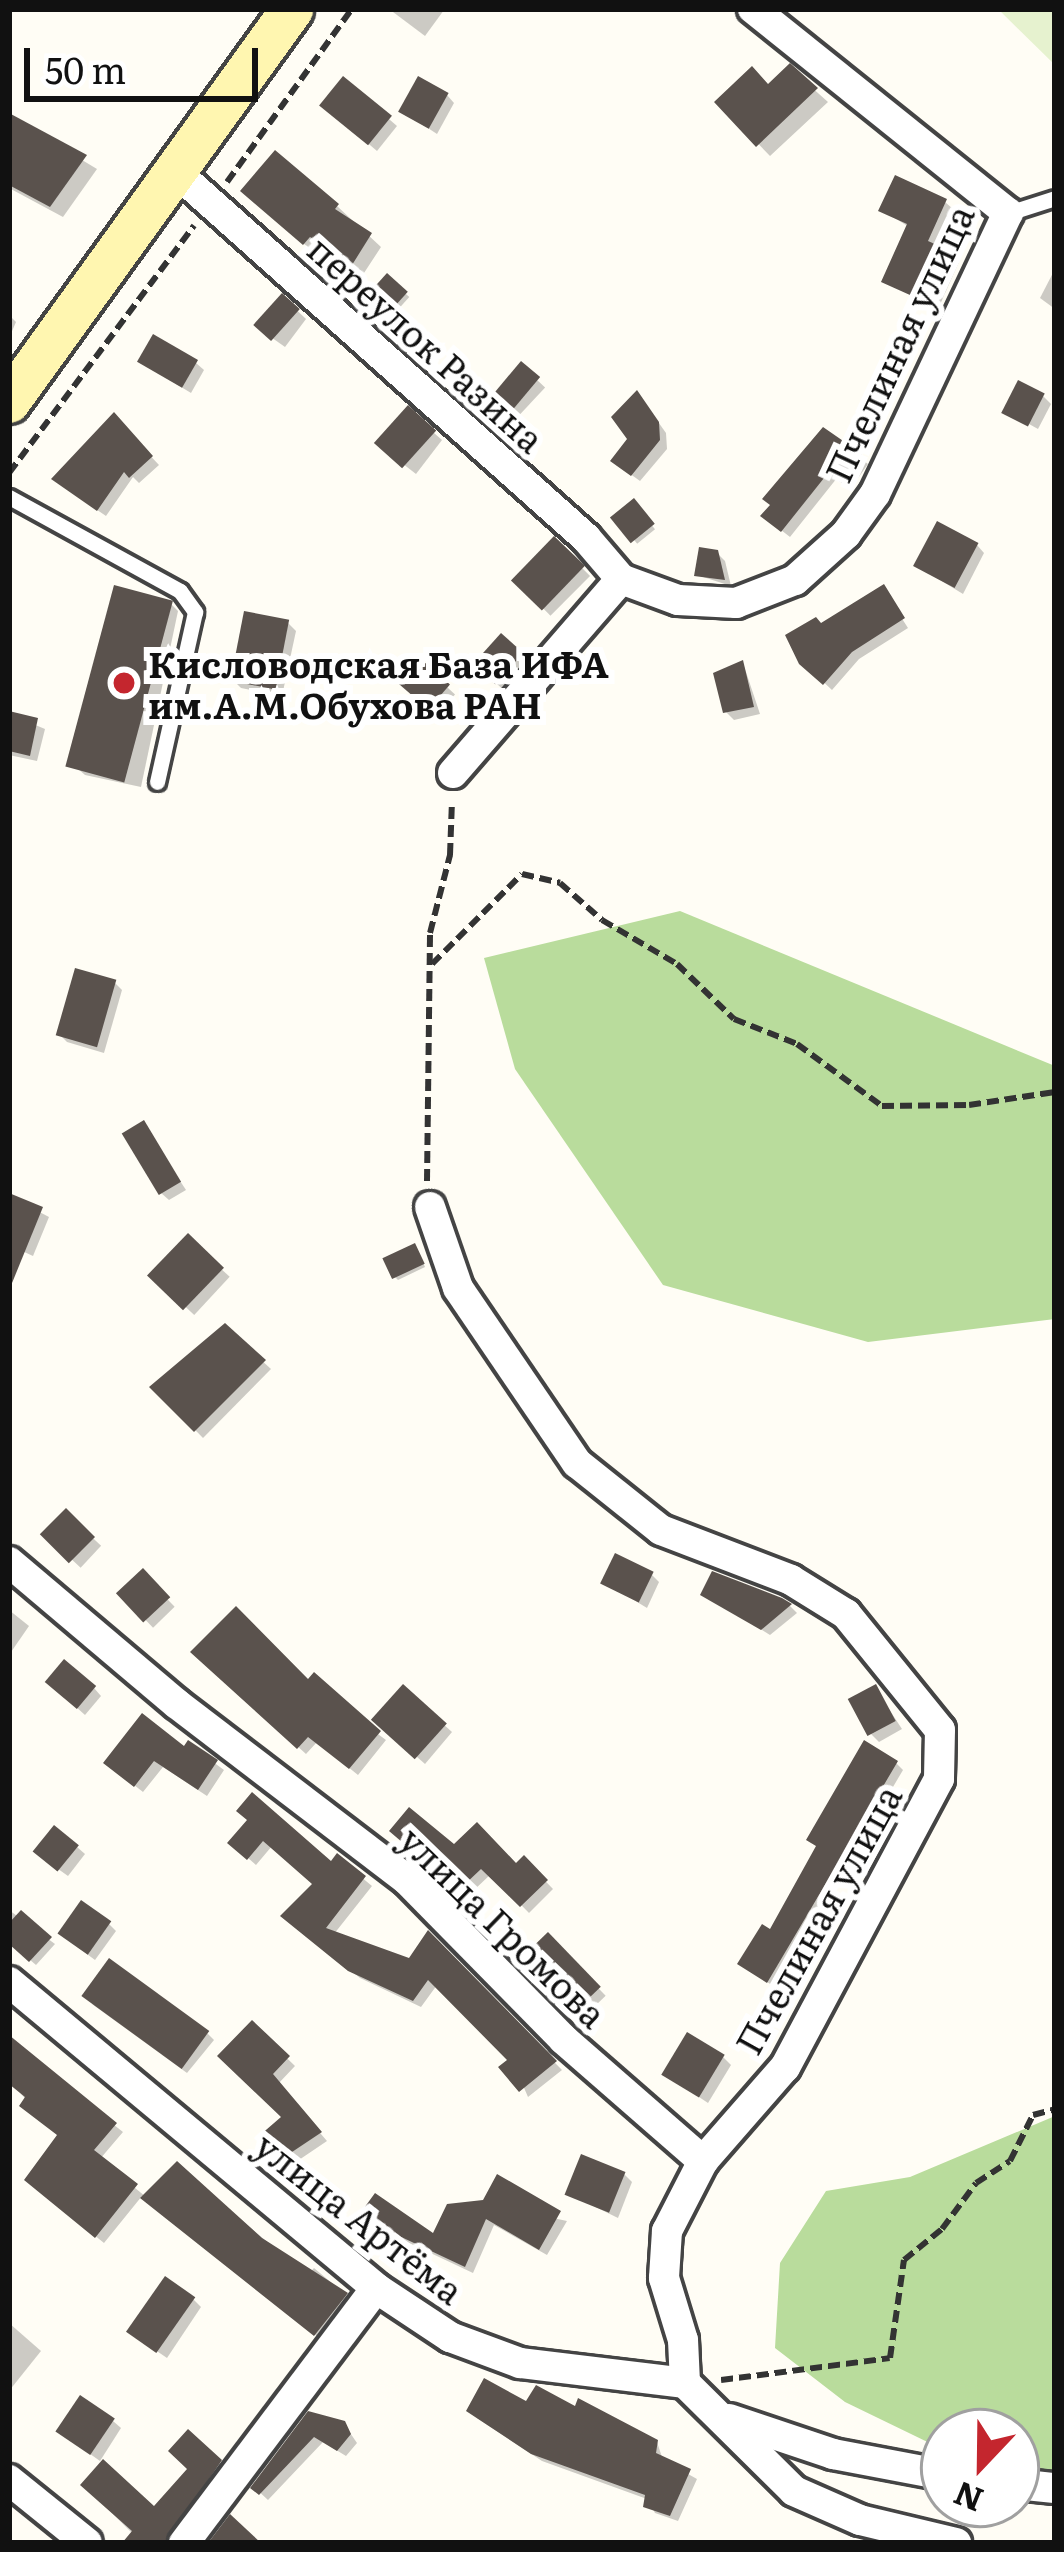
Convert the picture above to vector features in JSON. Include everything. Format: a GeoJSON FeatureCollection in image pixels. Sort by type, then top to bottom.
{"type":"FeatureCollection","features":[{"type":"Feature","properties":{"kind":"street"},"geometry":{"type":"LineString","coordinates":[[9,402],[292,9]]}},
{"type":"Feature","properties":{"kind":"street","name":"Пчелиная улица"},"geometry":{"type":"LineString","coordinates":[[621,579],[678,600],[736,602],[795,580],[846,534],[875,494],[1008,213],[753,9]]}},
{"type":"Feature","properties":{"kind":"street","name":"переулок Разина"},"geometry":{"type":"LineString","coordinates":[[175,171],[586,538],[621,579]]}},
{"type":"Feature","properties":{"kind":"street"},"geometry":{"type":"LineString","coordinates":[[453,773],[621,579]]}},
{"type":"Feature","properties":{"kind":"street","name":"Пчелиная улица"},"geometry":{"type":"LineString","coordinates":[[430,1208],[458,1288],[577,1463],[661,1530],[791,1580],[846,1613],[940,1730],[939,1779],[785,2067],[703,2161]]}},
{"type":"Feature","properties":{"kind":"street","name":"улица Громова"},"geometry":{"type":"LineString","coordinates":[[9,1562],[177,1704],[407,1880],[563,2039],[703,2161]]}},
{"type":"Feature","properties":{"kind":"street","name":"улица Артёма"},"geometry":{"type":"LineString","coordinates":[[9,1982],[376,2288],[450,2337],[520,2362],[686,2384]]}},
{"type":"Feature","properties":{"kind":"street"},"geometry":{"type":"LineString","coordinates":[[703,2161],[667,2231],[664,2278],[683,2340],[686,2384],[794,2491],[860,2520],[956,2543]]}},
{"type":"Feature","properties":{"kind":"street"},"geometry":{"type":"LineString","coordinates":[[184,2543],[376,2288]]}},
{"type":"Feature","properties":{"kind":"street"},"geometry":{"type":"LineString","coordinates":[[717,2415],[833,2454],[920,2470]]}},
{"type":"Feature","properties":{"kind":"street"},"geometry":{"type":"LineString","coordinates":[[9,2480],[87,2543]]}},
{"type":"Feature","properties":{"kind":"lane"},"geometry":{"type":"LineString","coordinates":[[1008,213],[1055,198]]}},
{"type":"Feature","properties":{"kind":"lane"},"geometry":{"type":"LineString","coordinates":[[9,497],[180,591],[194,612],[157,782]]}},
{"type":"Feature","properties":{"kind":"path"},"geometry":{"type":"LineString","coordinates":[[9,473],[352,9]]}},
{"type":"Feature","properties":{"kind":"path"},"geometry":{"type":"LineString","coordinates":[[430,1208],[432,964],[453,773]]}},
{"type":"Feature","properties":{"kind":"path"},"geometry":{"type":"LineString","coordinates":[[432,964],[523,874],[560,883],[602,920],[677,964],[734,1019],[797,1044],[882,1106],[969,1106],[1055,1092]]}},
{"type":"Feature","properties":{"kind":"path"},"geometry":{"type":"LineString","coordinates":[[686,2384],[890,2358],[904,2260],[942,2228],[976,2183],[1010,2161],[1033,2114],[1055,2109]]}},
{"type":"Feature","properties":{"kind":"green space"},"geometry":{"type":"Polygon","coordinates":[[[998,9],[1055,9],[1055,65],[998,9]]]}},
{"type":"Feature","properties":{"kind":"green space"},"geometry":{"type":"Polygon","coordinates":[[[680,911],[1055,1066],[1055,1319],[868,1342],[663,1285],[515,1069],[484,958],[680,911]]]}},
{"type":"Feature","properties":{"kind":"green space"},"geometry":{"type":"Polygon","coordinates":[[[1055,2116],[1055,2494],[1040,2490],[1040,2408],[920,2408],[920,2438],[845,2402],[775,2348],[780,2263],[826,2191],[910,2177],[1055,2116]]]}},
{"type":"Feature","properties":{"kind":"building"},"geometry":{"type":"Polygon","coordinates":[[[790,63],[818,88],[756,147],[714,102],[752,66],[768,84],[790,63]]]}},
{"type":"Feature","properties":{"kind":"building"},"geometry":{"type":"Polygon","coordinates":[[[343,76],[392,116],[368,145],[319,106],[343,76]]]}},
{"type":"Feature","properties":{"kind":"building"},"geometry":{"type":"Polygon","coordinates":[[[418,76],[449,93],[429,129],[398,112],[418,76]]]}},
{"type":"Feature","properties":{"kind":"building"},"geometry":{"type":"Polygon","coordinates":[[[9,113],[87,155],[50,207],[9,185],[9,113]]]}},
{"type":"Feature","properties":{"kind":"building"},"geometry":{"type":"Polygon","coordinates":[[[275,150],[339,204],[335,209],[372,233],[352,265],[310,237],[303,245],[240,191],[275,150]]]}},
{"type":"Feature","properties":{"kind":"building"},"geometry":{"type":"Polygon","coordinates":[[[895,175],[947,199],[928,241],[953,252],[930,304],[881,282],[907,224],[878,211],[895,175]]]}},
{"type":"Feature","properties":{"kind":"building"},"geometry":{"type":"Polygon","coordinates":[[[387,273],[408,292],[384,318],[363,300],[387,273]]]}},
{"type":"Feature","properties":{"kind":"building"},"geometry":{"type":"Polygon","coordinates":[[[282,293],[300,309],[271,341],[253,325],[282,293]]]}},
{"type":"Feature","properties":{"kind":"building"},"geometry":{"type":"Polygon","coordinates":[[[153,334],[198,360],[182,388],[137,362],[153,334]]]}},
{"type":"Feature","properties":{"kind":"building"},"geometry":{"type":"Polygon","coordinates":[[[521,361],[540,377],[512,411],[493,395],[521,361]]]}},
{"type":"Feature","properties":{"kind":"building"},"geometry":{"type":"Polygon","coordinates":[[[1018,380],[1045,394],[1028,427],[1001,413],[1018,380]]]}},
{"type":"Feature","properties":{"kind":"building"},"geometry":{"type":"Polygon","coordinates":[[[637,390],[659,422],[660,440],[631,476],[610,461],[627,439],[611,417],[637,390]]]}},
{"type":"Feature","properties":{"kind":"building"},"geometry":{"type":"Polygon","coordinates":[[[408,405],[436,430],[402,468],[374,443],[408,405]]]}},
{"type":"Feature","properties":{"kind":"building"},"geometry":{"type":"Polygon","coordinates":[[[114,412],[153,456],[129,478],[124,472],[97,511],[51,479],[114,412]]]}},
{"type":"Feature","properties":{"kind":"building"},"geometry":{"type":"Polygon","coordinates":[[[823,427],[862,454],[842,483],[828,473],[781,532],[760,516],[770,505],[762,499],[823,427]]]}},
{"type":"Feature","properties":{"kind":"building"},"geometry":{"type":"Polygon","coordinates":[[[634,498],[655,524],[631,543],[610,518],[634,498]]]}},
{"type":"Feature","properties":{"kind":"building"},"geometry":{"type":"Polygon","coordinates":[[[937,521],[978,543],[955,588],[913,566],[937,521]]]}},
{"type":"Feature","properties":{"kind":"building"},"geometry":{"type":"Polygon","coordinates":[[[554,536],[585,566],[542,610],[511,581],[554,536]]]}},
{"type":"Feature","properties":{"kind":"building"},"geometry":{"type":"Polygon","coordinates":[[[699,547],[718,550],[725,580],[694,576],[699,547]]]}},
{"type":"Feature","properties":{"kind":"building"},"geometry":{"type":"Polygon","coordinates":[[[884,584],[905,618],[852,652],[823,685],[799,664],[785,635],[816,617],[821,623],[884,584]]]}},
{"type":"Feature","properties":{"kind":"building","name":"Кисловодская База ИФА им.А.М.Обухова РАН"},"geometry":{"type":"Polygon","coordinates":[[[114,585],[173,601],[124,782],[65,767],[114,585]]]}},
{"type":"Feature","properties":{"kind":"building"},"geometry":{"type":"Polygon","coordinates":[[[244,611],[289,620],[276,689],[230,681],[244,611]]]}},
{"type":"Feature","properties":{"kind":"building"},"geometry":{"type":"Polygon","coordinates":[[[501,633],[523,653],[495,684],[473,664],[501,633]]]}},
{"type":"Feature","properties":{"kind":"building"},"geometry":{"type":"Polygon","coordinates":[[[416,655],[450,685],[428,709],[394,680],[416,655]]]}},
{"type":"Feature","properties":{"kind":"building"},"geometry":{"type":"Polygon","coordinates":[[[743,660],[754,707],[723,713],[713,673],[743,660]]]}},
{"type":"Feature","properties":{"kind":"building"},"geometry":{"type":"Polygon","coordinates":[[[9,711],[38,718],[30,756],[9,751],[9,711]]]}},
{"type":"Feature","properties":{"kind":"building"},"geometry":{"type":"Polygon","coordinates":[[[75,968],[116,980],[97,1047],[56,1035],[75,968]]]}},
{"type":"Feature","properties":{"kind":"building"},"geometry":{"type":"Polygon","coordinates":[[[144,1120],[181,1182],[159,1195],[122,1133],[144,1120]]]}},
{"type":"Feature","properties":{"kind":"building"},"geometry":{"type":"Polygon","coordinates":[[[9,1193],[43,1207],[10,1288],[9,1288],[9,1193]]]}},
{"type":"Feature","properties":{"kind":"building"},"geometry":{"type":"Polygon","coordinates":[[[188,1233],[224,1268],[183,1310],[147,1275],[188,1233]]]}},
{"type":"Feature","properties":{"kind":"building"},"geometry":{"type":"Polygon","coordinates":[[[415,1243],[425,1264],[392,1279],[382,1258],[415,1243]]]}},
{"type":"Feature","properties":{"kind":"building"},"geometry":{"type":"Polygon","coordinates":[[[225,1323],[266,1360],[194,1432],[149,1387],[225,1323]]]}},
{"type":"Feature","properties":{"kind":"building"},"geometry":{"type":"Polygon","coordinates":[[[66,1508],[95,1537],[69,1563],[40,1534],[66,1508]]]}},
{"type":"Feature","properties":{"kind":"building"},"geometry":{"type":"Polygon","coordinates":[[[615,1553],[654,1572],[639,1602],[600,1584],[615,1553]]]}},
{"type":"Feature","properties":{"kind":"building"},"geometry":{"type":"Polygon","coordinates":[[[143,1568],[170,1597],[143,1622],[116,1593],[143,1568]]]}},
{"type":"Feature","properties":{"kind":"building"},"geometry":{"type":"Polygon","coordinates":[[[712,1571],[792,1604],[761,1630],[700,1595],[712,1571]]]}},
{"type":"Feature","properties":{"kind":"building"},"geometry":{"type":"Polygon","coordinates":[[[236,1606],[308,1679],[314,1672],[381,1731],[349,1769],[308,1737],[297,1749],[190,1652],[236,1606]]]}},
{"type":"Feature","properties":{"kind":"building"},"geometry":{"type":"Polygon","coordinates":[[[64,1659],[96,1686],[77,1709],[45,1682],[64,1659]]]}},
{"type":"Feature","properties":{"kind":"building"},"geometry":{"type":"Polygon","coordinates":[[[403,1684],[447,1723],[415,1759],[371,1720],[403,1684]]]}},
{"type":"Feature","properties":{"kind":"building"},"geometry":{"type":"Polygon","coordinates":[[[876,1684],[896,1721],[867,1736],[848,1699],[876,1684]]]}},
{"type":"Feature","properties":{"kind":"building"},"geometry":{"type":"Polygon","coordinates":[[[142,1713],[184,1746],[188,1740],[218,1760],[198,1790],[154,1761],[134,1787],[103,1763],[142,1713]]]}},
{"type":"Feature","properties":{"kind":"building"},"geometry":{"type":"Polygon","coordinates":[[[864,1740],[898,1761],[767,1983],[737,1964],[762,1924],[770,1929],[816,1846],[806,1840],[864,1740]]]}},
{"type":"Feature","properties":{"kind":"building"},"geometry":{"type":"Polygon","coordinates":[[[252,1792],[331,1861],[337,1853],[366,1876],[326,1928],[409,1958],[428,1930],[557,2061],[519,2092],[498,2067],[507,2060],[428,1980],[413,2001],[348,1971],[280,1916],[312,1884],[263,1841],[247,1860],[227,1843],[247,1820],[236,1811],[252,1792]]]}},
{"type":"Feature","properties":{"kind":"building"},"geometry":{"type":"Polygon","coordinates":[[[409,1807],[454,1844],[477,1822],[516,1863],[524,1855],[548,1880],[520,1907],[481,1869],[463,1886],[423,1845],[416,1854],[389,1831],[409,1807]]]}},
{"type":"Feature","properties":{"kind":"building"},"geometry":{"type":"Polygon","coordinates":[[[54,1825],[79,1845],[57,1872],[33,1851],[54,1825]]]}},
{"type":"Feature","properties":{"kind":"building"},"geometry":{"type":"Polygon","coordinates":[[[81,1900],[111,1921],[88,1955],[57,1934],[81,1900]]]}},
{"type":"Feature","properties":{"kind":"building"},"geometry":{"type":"Polygon","coordinates":[[[21,1910],[52,1937],[29,1962],[9,1944],[9,1923],[21,1910]]]}},
{"type":"Feature","properties":{"kind":"building"},"geometry":{"type":"Polygon","coordinates":[[[548,1932],[601,1987],[577,2010],[524,1955],[548,1932]]]}},
{"type":"Feature","properties":{"kind":"building"},"geometry":{"type":"Polygon","coordinates":[[[109,1958],[209,2031],[182,2069],[81,1996],[109,1958]]]}},
{"type":"Feature","properties":{"kind":"building"},"geometry":{"type":"Polygon","coordinates":[[[252,2020],[290,2056],[273,2074],[322,2132],[280,2160],[259,2136],[281,2117],[217,2056],[252,2020]]]}},
{"type":"Feature","properties":{"kind":"building"},"geometry":{"type":"Polygon","coordinates":[[[687,2032],[725,2055],[699,2098],[661,2075],[687,2032]]]}},
{"type":"Feature","properties":{"kind":"building"},"geometry":{"type":"Polygon","coordinates":[[[9,2035],[117,2123],[94,2150],[138,2184],[95,2238],[24,2180],[57,2135],[19,2106],[25,2097],[9,2084],[9,2035]]]}},
{"type":"Feature","properties":{"kind":"building"},"geometry":{"type":"Polygon","coordinates":[[[581,2154],[626,2172],[609,2213],[565,2195],[581,2154]]]}},
{"type":"Feature","properties":{"kind":"building"},"geometry":{"type":"Polygon","coordinates":[[[177,2161],[262,2238],[348,2293],[314,2336],[140,2198],[177,2161]]]}},
{"type":"Feature","properties":{"kind":"building"},"geometry":{"type":"Polygon","coordinates":[[[497,2174],[561,2211],[539,2250],[486,2219],[465,2267],[397,2235],[386,2250],[351,2226],[375,2193],[433,2233],[447,2204],[483,2200],[497,2174]]]}},
{"type":"Feature","properties":{"kind":"building"},"geometry":{"type":"Polygon","coordinates":[[[165,2276],[195,2297],[156,2353],[126,2332],[165,2276]]]}},
{"type":"Feature","properties":{"kind":"building"},"geometry":{"type":"Polygon","coordinates":[[[484,2378],[526,2401],[536,2385],[575,2406],[578,2398],[658,2440],[656,2453],[691,2469],[670,2516],[643,2507],[645,2495],[531,2454],[466,2411],[484,2378]]]}},
{"type":"Feature","properties":{"kind":"building"},"geometry":{"type":"Polygon","coordinates":[[[80,2395],[115,2418],[90,2455],[55,2431],[80,2395]]]}},
{"type":"Feature","properties":{"kind":"building"},"geometry":{"type":"Polygon","coordinates":[[[308,2411],[345,2421],[351,2434],[337,2451],[314,2437],[259,2495],[250,2488],[308,2411]]]}},
{"type":"Feature","properties":{"kind":"building"},"geometry":{"type":"Polygon","coordinates":[[[188,2429],[222,2460],[165,2543],[122,2543],[132,2531],[80,2485],[103,2459],[154,2506],[187,2469],[168,2451],[188,2429]]]}},
{"type":"Feature","properties":{"kind":"building"},"geometry":{"type":"Polygon","coordinates":[[[230,2514],[261,2543],[208,2543],[230,2514]]]}},
{"type":"Feature","properties":{"kind":"place","name":"Кисловодская База ИФА им.А.М.Обухова РАН"},"geometry":{"type":"Point","coordinates":[124,683]}}]}
